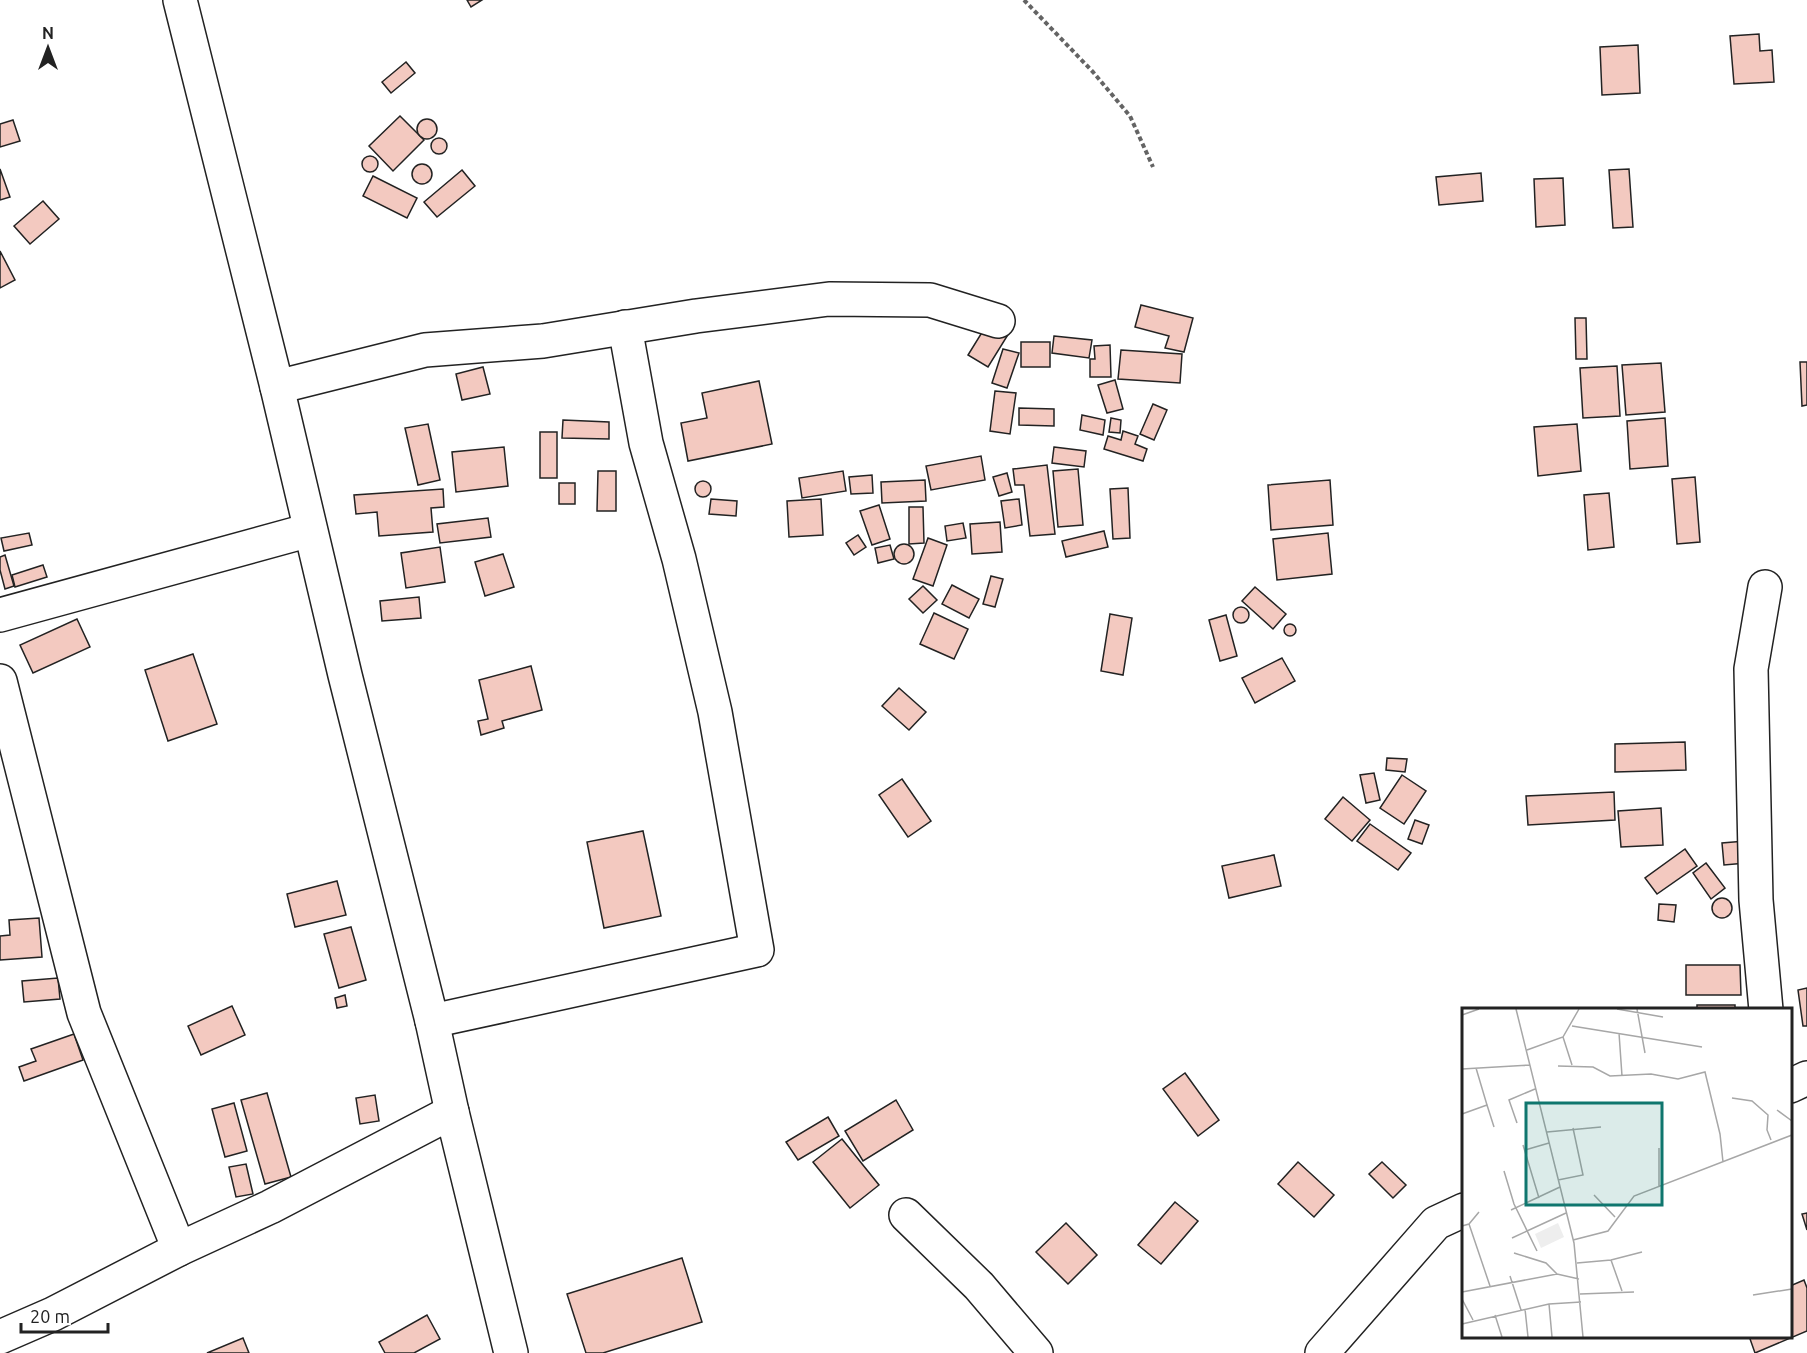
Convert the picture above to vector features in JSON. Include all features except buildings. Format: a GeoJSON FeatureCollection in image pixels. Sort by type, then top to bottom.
{"type":"FeatureCollection","features":[{"type":"Feature","properties":{"kind":"street"},"geometry":{"type":"LineString","coordinates":[[180,0],[277,387],[310,531],[432,1021],[511,1353]]}},
{"type":"Feature","properties":{"kind":"street"},"geometry":{"type":"LineString","coordinates":[[277,387],[425,350],[543,341],[696,316],[829,299],[930,300],[998,321]]}},
{"type":"Feature","properties":{"kind":"street"},"geometry":{"type":"LineString","coordinates":[[432,1021],[757,950],[715,712],[679,560],[646,443],[625,327]]}},
{"type":"Feature","properties":{"kind":"street"},"geometry":{"type":"LineString","coordinates":[[0,615],[310,531]]}},
{"type":"Feature","properties":{"kind":"street"},"geometry":{"type":"LineString","coordinates":[[1765,587],[1751,669],[1756,900],[1766,1008]]}},
{"type":"Feature","properties":{"kind":"street"},"geometry":{"type":"LineString","coordinates":[[0,681],[84,1013],[179,1249]]}},
{"type":"Feature","properties":{"kind":"street"},"geometry":{"type":"LineString","coordinates":[[1792,1086],[1807,1078]]}},
{"type":"Feature","properties":{"kind":"street"},"geometry":{"type":"LineString","coordinates":[[0,1337],[53,1314],[179,1249],[270,1207],[452,1112]]}},
{"type":"Feature","properties":{"kind":"street"},"geometry":{"type":"LineString","coordinates":[[1322,1353],[1436,1222],[1462,1211]]}},
{"type":"Feature","properties":{"kind":"street"},"geometry":{"type":"LineString","coordinates":[[906,1215],[979,1286],[1036,1353]]}},
{"type":"Feature","properties":{"kind":"path"},"geometry":{"type":"LineString","coordinates":[[1024,0],[1093,72],[1130,116],[1152,167]]}}]}
